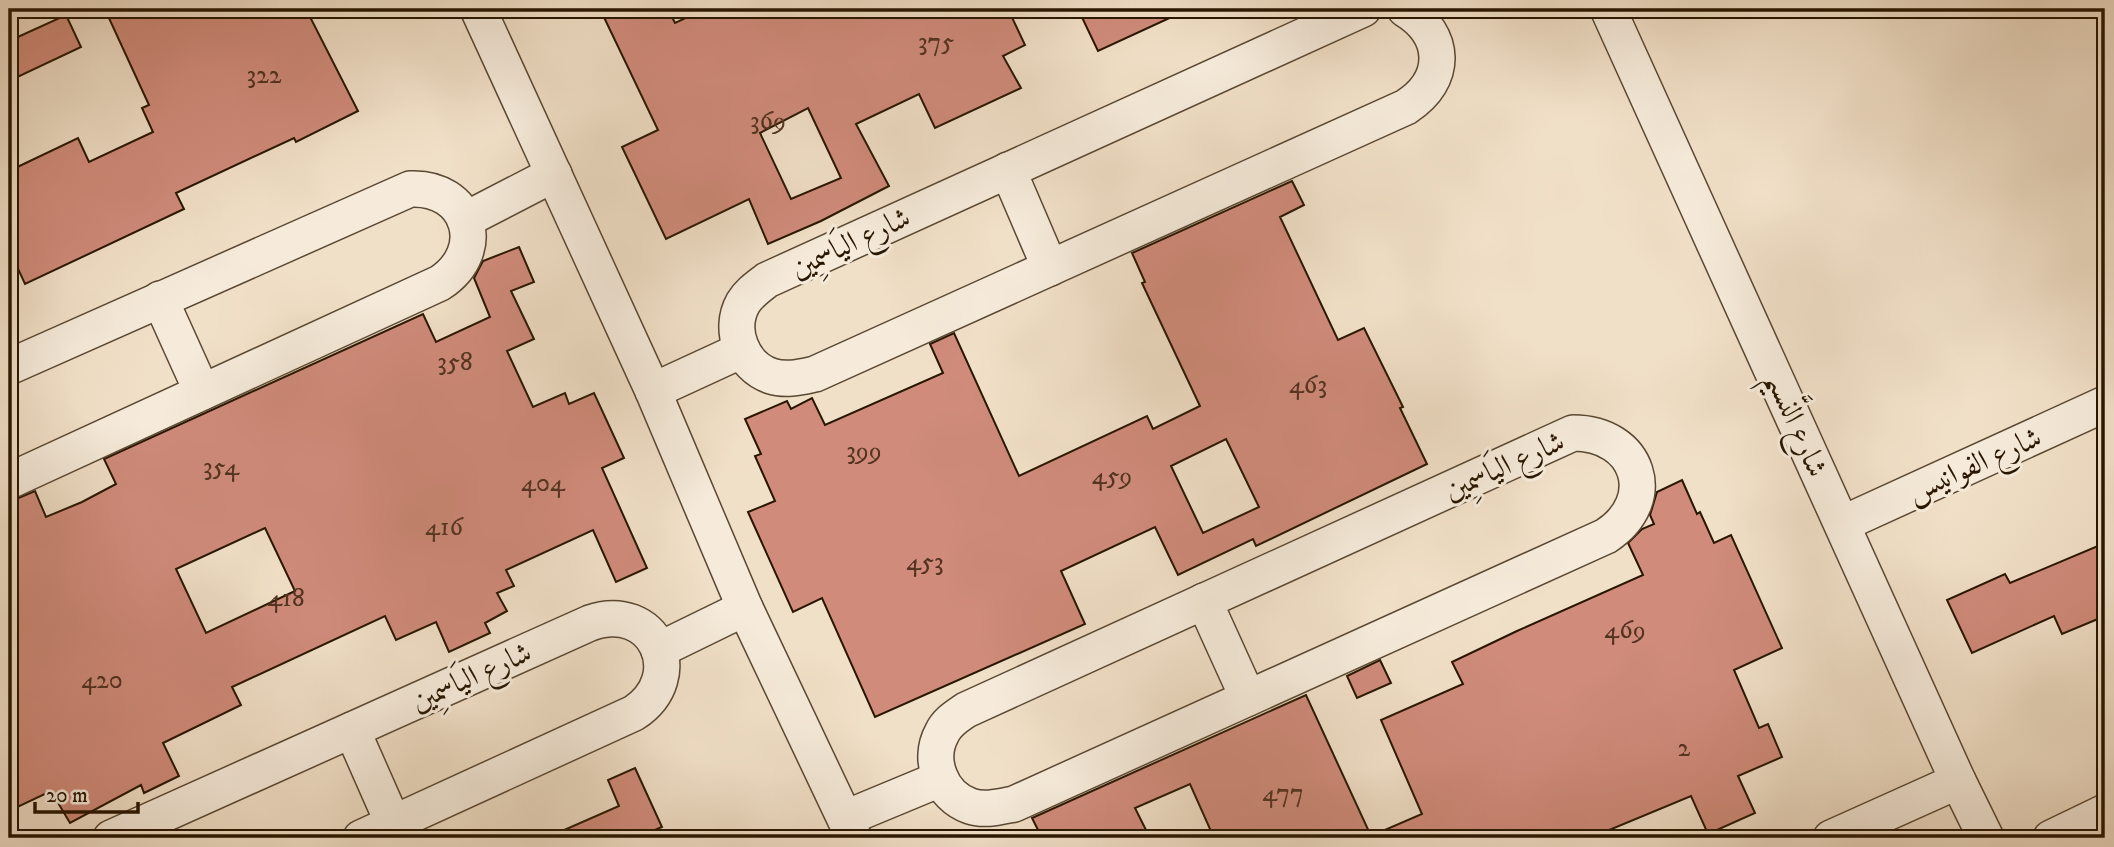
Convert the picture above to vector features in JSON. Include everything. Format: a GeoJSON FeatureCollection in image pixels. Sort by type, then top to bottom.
{"type":"FeatureCollection","features":[{"type":"Feature","properties":{"kind":"street"},"geometry":{"type":"LineString","coordinates":[[478,9],[653,391],[745,608],[850,828],[940,779]]}},
{"type":"Feature","properties":{"kind":"street","name":"شارع اليَاسمِين"},"geometry":{"type":"LineString","coordinates":[[742,350],[737,334],[737,318],[743,302],[754,290],[780,275],[1363,9]]}},
{"type":"Feature","properties":{"kind":"street"},"geometry":{"type":"LineString","coordinates":[[653,391],[742,350],[760,371],[773,377],[787,379],[815,374],[1406,107],[1419,99],[1429,87],[1436,73],[1436,49],[1428,28],[1417,16],[1405,9]]}},
{"type":"Feature","properties":{"kind":"street","name":"شارع النَّسيم"},"geometry":{"type":"LineString","coordinates":[[1608,9],[1986,838]]}},
{"type":"Feature","properties":{"kind":"street"},"geometry":{"type":"LineString","coordinates":[[1008,170],[1050,268]]}},
{"type":"Feature","properties":{"kind":"street"},"geometry":{"type":"LineString","coordinates":[[465,220],[554,174]]}},
{"type":"Feature","properties":{"kind":"street"},"geometry":{"type":"LineString","coordinates":[[9,367],[410,189],[438,191],[451,199],[465,220],[469,237],[467,251],[453,275],[440,283],[9,481]]}},
{"type":"Feature","properties":{"kind":"street"},"geometry":{"type":"LineString","coordinates":[[160,299],[202,392]]}},
{"type":"Feature","properties":{"kind":"street","name":"شارع الفوانيس"},"geometry":{"type":"LineString","coordinates":[[1842,524],[2105,404]]}},
{"type":"Feature","properties":{"kind":"street","name":"شارع اليَاسمِين"},"geometry":{"type":"LineString","coordinates":[[1573,433],[1588,433],[1610,441],[1627,456],[1637,485],[1635,501],[1629,515],[1619,527],[1606,536],[1248,698],[1014,804],[985,808],[958,800],[940,779],[935,764],[936,748],[942,732],[966,710],[1573,433]]}},
{"type":"Feature","properties":{"kind":"street"},"geometry":{"type":"LineString","coordinates":[[1205,601],[1248,698]]}},
{"type":"Feature","properties":{"kind":"street"},"geometry":{"type":"LineString","coordinates":[[361,838],[640,709],[655,694],[661,681],[663,666],[659,650],[745,608]]}},
{"type":"Feature","properties":{"kind":"street","name":"شارع اليَاسمِين"},"geometry":{"type":"LineString","coordinates":[[111,838],[604,618],[632,621],[645,629],[659,650]]}},
{"type":"Feature","properties":{"kind":"street"},"geometry":{"type":"LineString","coordinates":[[352,730],[393,824]]}},
{"type":"Feature","properties":{"kind":"street"},"geometry":{"type":"LineString","coordinates":[[1831,838],[1958,781]]}},
{"type":"Feature","properties":{"kind":"street"},"geometry":{"type":"LineString","coordinates":[[2052,838],[2105,812]]}},
{"type":"Feature","properties":{"kind":"building"},"geometry":{"type":"Polygon","coordinates":[[[123,9],[306,9],[358,111],[296,142],[294,138],[176,193],[184,209],[25,284],[9,249],[9,171],[78,138],[89,162],[153,132],[142,108],[149,105],[108,16],[123,9]]]}},
{"type":"Feature","properties":{"kind":"building"},"geometry":{"type":"Polygon","coordinates":[[[600,9],[668,9],[675,23],[705,9],[1008,9],[1025,45],[1003,56],[1021,88],[935,128],[919,94],[856,124],[889,186],[821,221],[768,244],[749,199],[666,239],[622,147],[658,130],[600,9]],[[808,108],[760,133],[791,199],[841,178],[808,108]]]}},
{"type":"Feature","properties":{"kind":"building"},"geometry":{"type":"Polygon","coordinates":[[[1078,9],[1189,9],[1098,51],[1078,9]]]}},
{"type":"Feature","properties":{"kind":"building"},"geometry":{"type":"Polygon","coordinates":[[[66,15],[81,47],[9,81],[9,41],[66,15]]]}},
{"type":"Feature","properties":{"kind":"building"},"geometry":{"type":"Polygon","coordinates":[[[1292,181],[1304,205],[1280,217],[1338,340],[1364,328],[1403,407],[1400,408],[1427,464],[1256,546],[1253,539],[1178,575],[1155,527],[1061,571],[1085,624],[875,717],[822,598],[793,612],[748,512],[775,501],[755,456],[761,454],[745,419],[787,401],[791,409],[812,398],[825,425],[943,373],[930,344],[954,333],[1019,476],[1147,416],[1153,429],[1200,406],[1142,283],[1145,282],[1132,253],[1292,181]],[[1226,439],[1171,466],[1203,533],[1259,507],[1226,439]]]}},
{"type":"Feature","properties":{"kind":"building"},"geometry":{"type":"Polygon","coordinates":[[[519,247],[534,282],[511,291],[534,339],[507,351],[533,407],[565,393],[569,404],[594,393],[624,458],[602,468],[647,568],[616,582],[593,530],[506,570],[514,586],[497,593],[507,611],[485,623],[490,633],[449,652],[436,622],[396,640],[385,616],[232,687],[241,705],[163,743],[179,776],[144,793],[141,785],[70,823],[51,791],[9,811],[9,502],[35,491],[46,517],[116,484],[104,459],[423,314],[436,342],[490,317],[474,278],[483,261],[519,247]],[[265,528],[176,569],[206,633],[295,591],[265,528]]]}},
{"type":"Feature","properties":{"kind":"building"},"geometry":{"type":"Polygon","coordinates":[[[1682,480],[1714,543],[1731,535],[1782,648],[1734,670],[1759,728],[1768,724],[1782,757],[1738,776],[1755,813],[1708,834],[1691,796],[1590,838],[1214,838],[1190,784],[1135,808],[1150,838],[1042,838],[1032,818],[1306,695],[1371,836],[1422,814],[1381,720],[1463,684],[1452,662],[1643,575],[1628,543],[1642,529],[1654,524],[1650,515],[1657,492],[1682,480]]]}},
{"type":"Feature","properties":{"kind":"building"},"geometry":{"type":"Polygon","coordinates":[[[2105,543],[2105,616],[2062,634],[2054,616],[1972,653],[1947,600],[2005,574],[2010,583],[2105,543]]]}},
{"type":"Feature","properties":{"kind":"building"},"geometry":{"type":"Polygon","coordinates":[[[1380,660],[1391,683],[1357,698],[1347,676],[1380,660]]]}},
{"type":"Feature","properties":{"kind":"building"},"geometry":{"type":"Polygon","coordinates":[[[635,768],[662,827],[636,838],[546,838],[619,806],[608,780],[635,768]]]}}]}
